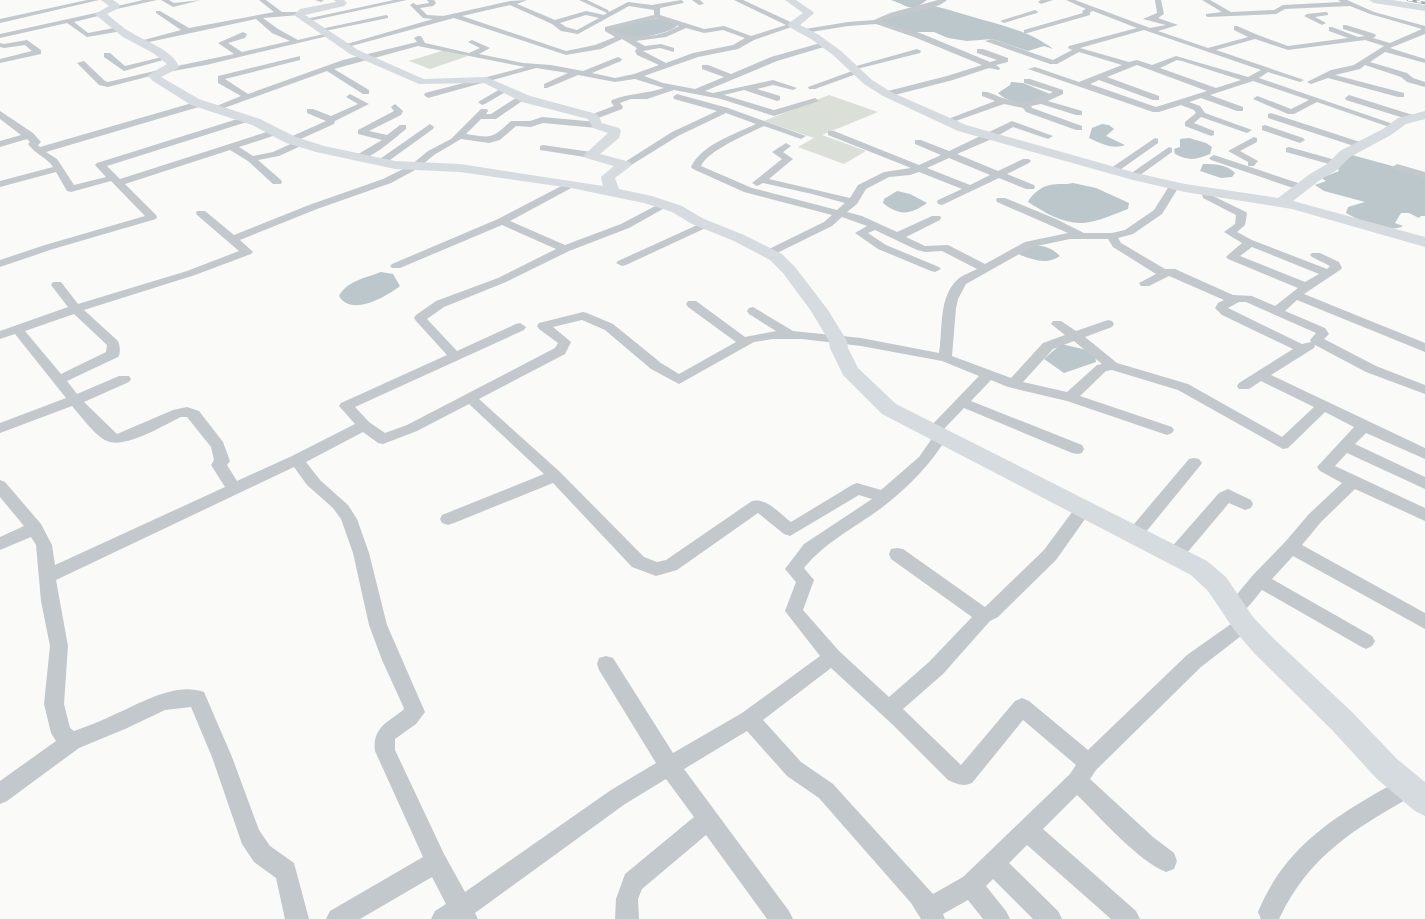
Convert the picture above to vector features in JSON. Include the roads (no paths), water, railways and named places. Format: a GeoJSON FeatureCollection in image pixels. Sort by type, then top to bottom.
{"type":"FeatureCollection","features":[{"type":"Feature","properties":{"kind":"street"},"geometry":{"type":"LineString","coordinates":[[2,19],[154,0]]}},
{"type":"Feature","properties":{"kind":"street"},"geometry":{"type":"LineString","coordinates":[[164,0],[173,5],[198,0]]}},
{"type":"Feature","properties":{"kind":"street"},"geometry":{"type":"LineString","coordinates":[[262,0],[280,13]]}},
{"type":"Feature","properties":{"kind":"street"},"geometry":{"type":"LineString","coordinates":[[302,17],[341,4],[342,3],[340,0]]}},
{"type":"Feature","properties":{"kind":"street"},"geometry":{"type":"LineString","coordinates":[[140,42],[280,13],[302,17],[404,0]]}},
{"type":"Feature","properties":{"kind":"street"},"geometry":{"type":"LineString","coordinates":[[430,0],[432,3],[431,5],[414,6],[426,17],[445,18]]}},
{"type":"Feature","properties":{"kind":"street"},"geometry":{"type":"LineString","coordinates":[[344,46],[445,18],[524,0]]}},
{"type":"Feature","properties":{"kind":"street"},"geometry":{"type":"LineString","coordinates":[[582,0],[609,15]]}},
{"type":"Feature","properties":{"kind":"street"},"geometry":{"type":"LineString","coordinates":[[510,3],[555,22],[562,28],[578,32],[628,4],[644,0]]}},
{"type":"Feature","properties":{"kind":"street"},"geometry":{"type":"LineString","coordinates":[[737,0],[799,28],[824,44],[856,70],[868,82],[887,94],[947,121],[991,136],[1133,176],[1206,191],[1293,205],[1425,242]]}},
{"type":"Feature","properties":{"kind":"street"},"geometry":{"type":"LineString","coordinates":[[790,0],[808,13],[799,28]]}},
{"type":"Feature","properties":{"kind":"street"},"geometry":{"type":"LineString","coordinates":[[876,22],[882,18],[909,10],[934,6],[944,0]]}},
{"type":"Feature","properties":{"kind":"street"},"geometry":{"type":"LineString","coordinates":[[1041,2],[1050,0]]}},
{"type":"Feature","properties":{"kind":"street"},"geometry":{"type":"LineString","coordinates":[[1069,0],[1147,29],[1300,80]]}},
{"type":"Feature","properties":{"kind":"street"},"geometry":{"type":"LineString","coordinates":[[1132,23],[1161,14],[1158,0]]}},
{"type":"Feature","properties":{"kind":"street"},"geometry":{"type":"LineString","coordinates":[[1205,0],[1231,14]]}},
{"type":"Feature","properties":{"kind":"street"},"geometry":{"type":"LineString","coordinates":[[1341,0],[1425,30]]}},
{"type":"Feature","properties":{"kind":"street"},"geometry":{"type":"LineString","coordinates":[[1374,0],[1425,8]]}},
{"type":"Feature","properties":{"kind":"street"},"geometry":{"type":"LineString","coordinates":[[628,4],[654,7],[681,2]]}},
{"type":"Feature","properties":{"kind":"street"},"geometry":{"type":"LineString","coordinates":[[1208,15],[1276,12],[1279,8],[1350,4]]}},
{"type":"Feature","properties":{"kind":"street"},"geometry":{"type":"LineString","coordinates":[[0,36],[68,21],[103,6]]}},
{"type":"Feature","properties":{"kind":"street"},"geometry":{"type":"LineString","coordinates":[[103,6],[120,28],[140,42],[162,67]]}},
{"type":"Feature","properties":{"kind":"street"},"geometry":{"type":"LineString","coordinates":[[654,7],[658,8],[657,16]]}},
{"type":"Feature","properties":{"kind":"street"},"geometry":{"type":"LineString","coordinates":[[1322,23],[1308,16],[1364,9]]}},
{"type":"Feature","properties":{"kind":"street"},"geometry":{"type":"LineString","coordinates":[[1027,32],[1088,14],[1085,11],[1094,10]]}},
{"type":"Feature","properties":{"kind":"street"},"geometry":{"type":"LineString","coordinates":[[158,12],[188,31]]}},
{"type":"Feature","properties":{"kind":"street"},"geometry":{"type":"LineString","coordinates":[[1004,21],[1035,12]]}},
{"type":"Feature","properties":{"kind":"street"},"geometry":{"type":"LineString","coordinates":[[555,22],[584,14],[609,15]]}},
{"type":"Feature","properties":{"kind":"street"},"geometry":{"type":"LineString","coordinates":[[455,16],[496,31],[566,53],[592,49],[621,37]]}},
{"type":"Feature","properties":{"kind":"street"},"geometry":{"type":"LineString","coordinates":[[643,49],[608,29],[657,16],[686,23],[704,31],[726,28]]}},
{"type":"Feature","properties":{"kind":"street"},"geometry":{"type":"LineString","coordinates":[[1019,16],[1046,26]]}},
{"type":"Feature","properties":{"kind":"street"},"geometry":{"type":"LineString","coordinates":[[258,17],[275,31],[297,42]]}},
{"type":"Feature","properties":{"kind":"street"},"geometry":{"type":"LineString","coordinates":[[302,17],[344,46],[424,82],[486,80],[522,97],[582,113],[615,131],[614,135],[591,155]]}},
{"type":"Feature","properties":{"kind":"street"},"geometry":{"type":"LineString","coordinates":[[1154,17],[1185,23]]}},
{"type":"Feature","properties":{"kind":"street"},"geometry":{"type":"LineString","coordinates":[[1129,65],[1072,48],[1092,41],[1147,29],[1174,25],[1154,17]]}},
{"type":"Feature","properties":{"kind":"street"},"geometry":{"type":"LineString","coordinates":[[107,55],[124,68],[162,67],[241,56],[297,42],[324,32],[386,18]]}},
{"type":"Feature","properties":{"kind":"street"},"geometry":{"type":"LineString","coordinates":[[68,21],[87,35],[120,28]]}},
{"type":"Feature","properties":{"kind":"street"},"geometry":{"type":"LineString","coordinates":[[708,22],[721,25],[751,38]]}},
{"type":"Feature","properties":{"kind":"street"},"geometry":{"type":"LineString","coordinates":[[38,151],[206,106],[248,97],[329,69],[418,41],[467,55],[487,57],[512,63],[538,66],[615,80],[636,76],[696,55],[731,48],[740,45],[751,38],[799,28],[876,22],[917,35],[993,67]]}},
{"type":"Feature","properties":{"kind":"street"},"geometry":{"type":"LineString","coordinates":[[629,40],[662,34],[686,23]]}},
{"type":"Feature","properties":{"kind":"street"},"geometry":{"type":"LineString","coordinates":[[1346,27],[1425,61]]}},
{"type":"Feature","properties":{"kind":"street"},"geometry":{"type":"LineString","coordinates":[[1237,28],[1255,37],[1288,48],[1365,38],[1390,46]]}},
{"type":"Feature","properties":{"kind":"street"},"geometry":{"type":"LineString","coordinates":[[1332,29],[1358,39]]}},
{"type":"Feature","properties":{"kind":"street"},"geometry":{"type":"LineString","coordinates":[[1311,82],[1334,72],[1357,67],[1390,46],[1425,30]]}},
{"type":"Feature","properties":{"kind":"street"},"geometry":{"type":"LineString","coordinates":[[704,31],[700,34],[731,48]]}},
{"type":"Feature","properties":{"kind":"street"},"geometry":{"type":"LineString","coordinates":[[241,56],[222,43],[242,36],[243,34]]}},
{"type":"Feature","properties":{"kind":"street"},"geometry":{"type":"LineString","coordinates":[[1208,50],[1255,37]]}},
{"type":"Feature","properties":{"kind":"street"},"geometry":{"type":"LineString","coordinates":[[989,41],[1050,62],[1054,62],[1078,50]]}},
{"type":"Feature","properties":{"kind":"street"},"geometry":{"type":"LineString","coordinates":[[0,45],[4,46],[27,42],[38,52],[0,61]]}},
{"type":"Feature","properties":{"kind":"street"},"geometry":{"type":"LineString","coordinates":[[467,55],[486,48],[472,42]]}},
{"type":"Feature","properties":{"kind":"street"},"geometry":{"type":"LineString","coordinates":[[695,92],[774,58],[824,44]]}},
{"type":"Feature","properties":{"kind":"street"},"geometry":{"type":"LineString","coordinates":[[667,66],[639,52],[643,49],[661,46],[671,50]]}},
{"type":"Feature","properties":{"kind":"street"},"geometry":{"type":"LineString","coordinates":[[887,94],[993,67],[1005,60],[971,47]]}},
{"type":"Feature","properties":{"kind":"street"},"geometry":{"type":"LineString","coordinates":[[812,87],[856,70],[917,51]]}},
{"type":"Feature","properties":{"kind":"street"},"geometry":{"type":"LineString","coordinates":[[248,97],[222,81],[221,78],[297,58]]}},
{"type":"Feature","properties":{"kind":"street"},"geometry":{"type":"LineString","coordinates":[[1154,67],[1176,58],[1183,59],[1395,126]]}},
{"type":"Feature","properties":{"kind":"street"},"geometry":{"type":"LineString","coordinates":[[547,86],[618,59]]}},
{"type":"Feature","properties":{"kind":"street"},"geometry":{"type":"LineString","coordinates":[[985,94],[1004,102],[1027,106],[1137,62],[1216,91]]}},
{"type":"Feature","properties":{"kind":"street"},"geometry":{"type":"LineString","coordinates":[[81,63],[104,84],[114,84],[162,67]]}},
{"type":"Feature","properties":{"kind":"street"},"geometry":{"type":"LineString","coordinates":[[1365,63],[1404,75],[1410,80],[1425,85]]}},
{"type":"Feature","properties":{"kind":"street"},"geometry":{"type":"LineString","coordinates":[[428,95],[538,66]]}},
{"type":"Feature","properties":{"kind":"street"},"geometry":{"type":"LineString","coordinates":[[162,67],[154,76],[157,79],[206,106],[247,119],[289,138],[380,163],[414,167],[460,168],[572,184],[613,192],[677,209],[769,253],[789,270],[819,310],[838,340],[839,348],[850,371],[890,409],[1199,568],[1217,584],[1238,617],[1264,646],[1342,721],[1387,769],[1417,794]]}},
{"type":"Feature","properties":{"kind":"street"},"geometry":{"type":"LineString","coordinates":[[705,67],[731,77]]}},
{"type":"Feature","properties":{"kind":"street"},"geometry":{"type":"LineString","coordinates":[[329,69],[366,92]]}},
{"type":"Feature","properties":{"kind":"street"},"geometry":{"type":"LineString","coordinates":[[1032,69],[1154,109],[1203,96],[1264,73],[1266,69]]}},
{"type":"Feature","properties":{"kind":"street"},"geometry":{"type":"LineString","coordinates":[[1327,75],[1401,95]]}},
{"type":"Feature","properties":{"kind":"street"},"geometry":{"type":"LineString","coordinates":[[636,76],[673,88],[712,95],[774,114]]}},
{"type":"Feature","properties":{"kind":"street"},"geometry":{"type":"LineString","coordinates":[[1099,77],[1156,98]]}},
{"type":"Feature","properties":{"kind":"street"},"geometry":{"type":"LineString","coordinates":[[1027,81],[1060,92]]}},
{"type":"Feature","properties":{"kind":"street"},"geometry":{"type":"LineString","coordinates":[[749,88],[773,82],[793,88]]}},
{"type":"Feature","properties":{"kind":"street"},"geometry":{"type":"LineString","coordinates":[[712,95],[739,87],[749,88],[777,98]]}},
{"type":"Feature","properties":{"kind":"street"},"geometry":{"type":"LineString","coordinates":[[459,136],[493,139],[499,137],[514,123],[531,124],[540,120],[595,121],[619,107],[615,102],[627,97],[647,96],[673,88]]}},
{"type":"Feature","properties":{"kind":"street"},"geometry":{"type":"LineString","coordinates":[[234,239],[313,207],[377,186],[414,167],[428,155],[450,144],[482,110],[506,90]]}},
{"type":"Feature","properties":{"kind":"street"},"geometry":{"type":"LineString","coordinates":[[663,91],[801,136]]}},
{"type":"Feature","properties":{"kind":"street"},"geometry":{"type":"LineString","coordinates":[[1203,96],[1240,109]]}},
{"type":"Feature","properties":{"kind":"street"},"geometry":{"type":"LineString","coordinates":[[482,110],[491,117],[522,97]]}},
{"type":"Feature","properties":{"kind":"street"},"geometry":{"type":"LineString","coordinates":[[310,111],[330,119],[365,104],[350,98]]}},
{"type":"Feature","properties":{"kind":"street"},"geometry":{"type":"LineString","coordinates":[[1349,98],[1419,117]]}},
{"type":"Feature","properties":{"kind":"street"},"geometry":{"type":"LineString","coordinates":[[1257,99],[1291,112],[1315,100]]}},
{"type":"Feature","properties":{"kind":"street"},"geometry":{"type":"LineString","coordinates":[[815,100],[774,114],[717,148],[696,164],[700,169],[748,190],[858,218],[921,248],[929,249],[944,247],[984,268]]}},
{"type":"Feature","properties":{"kind":"street"},"geometry":{"type":"LineString","coordinates":[[1041,101],[1079,113]]}},
{"type":"Feature","properties":{"kind":"street"},"geometry":{"type":"LineString","coordinates":[[947,121],[1004,102]]}},
{"type":"Feature","properties":{"kind":"street"},"geometry":{"type":"LineString","coordinates":[[1182,102],[1197,108],[1200,111],[1200,114],[1247,130]]}},
{"type":"Feature","properties":{"kind":"street"},"geometry":{"type":"LineString","coordinates":[[1027,106],[1029,110],[1079,128]]}},
{"type":"Feature","properties":{"kind":"street"},"geometry":{"type":"LineString","coordinates":[[395,107],[399,111],[398,113],[361,132],[365,135],[412,141]]}},
{"type":"Feature","properties":{"kind":"street"},"geometry":{"type":"LineString","coordinates":[[613,192],[609,184],[608,177],[626,164],[675,134],[725,110]]}},
{"type":"Feature","properties":{"kind":"street"},"geometry":{"type":"LineString","coordinates":[[0,114],[9,124],[30,135],[36,142],[33,144],[38,151],[54,161],[71,189],[115,180],[232,147],[289,138],[328,124],[331,122],[330,119]]}},
{"type":"Feature","properties":{"kind":"street"},"geometry":{"type":"LineString","coordinates":[[1200,114],[1188,124],[1211,134]]}},
{"type":"Feature","properties":{"kind":"street"},"geometry":{"type":"LineString","coordinates":[[1271,116],[1360,145]]}},
{"type":"Feature","properties":{"kind":"street"},"geometry":{"type":"LineString","coordinates":[[1280,204],[1300,187],[1336,163],[1345,154],[1388,132],[1402,121],[1419,117]]}},
{"type":"Feature","properties":{"kind":"street"},"geometry":{"type":"LineString","coordinates":[[0,264],[49,247],[152,217],[100,165],[247,119]]}},
{"type":"Feature","properties":{"kind":"street"},"geometry":{"type":"LineString","coordinates":[[1275,132],[1292,122]]}},
{"type":"Feature","properties":{"kind":"street"},"geometry":{"type":"LineString","coordinates":[[769,253],[816,230],[842,213],[858,196],[858,192],[862,187],[887,174],[907,172],[920,167],[991,136],[1012,124],[1048,136]]}},
{"type":"Feature","properties":{"kind":"street"},"geometry":{"type":"LineString","coordinates":[[358,158],[388,142],[390,139],[389,138],[403,127]]}},
{"type":"Feature","properties":{"kind":"street"},"geometry":{"type":"LineString","coordinates":[[380,163],[430,127]]}},
{"type":"Feature","properties":{"kind":"street"},"geometry":{"type":"LineString","coordinates":[[1265,128],[1300,140]]}},
{"type":"Feature","properties":{"kind":"street"},"geometry":{"type":"LineString","coordinates":[[831,133],[920,167],[969,188]]}},
{"type":"Feature","properties":{"kind":"street"},"geometry":{"type":"LineString","coordinates":[[0,144],[30,135]]}},
{"type":"Feature","properties":{"kind":"street"},"geometry":{"type":"LineString","coordinates":[[251,159],[276,154],[289,138]]}},
{"type":"Feature","properties":{"kind":"street"},"geometry":{"type":"LineString","coordinates":[[1246,168],[1253,161],[1233,151],[1254,140]]}},
{"type":"Feature","properties":{"kind":"street"},"geometry":{"type":"LineString","coordinates":[[1114,170],[1155,141]]}},
{"type":"Feature","properties":{"kind":"street"},"geometry":{"type":"LineString","coordinates":[[918,142],[952,154],[1030,187]]}},
{"type":"Feature","properties":{"kind":"street"},"geometry":{"type":"LineString","coordinates":[[748,190],[788,159],[777,152],[786,146]]}},
{"type":"Feature","properties":{"kind":"street"},"geometry":{"type":"LineString","coordinates":[[232,147],[251,159],[277,182]]}},
{"type":"Feature","properties":{"kind":"street"},"geometry":{"type":"LineString","coordinates":[[543,148],[591,155],[626,164]]}},
{"type":"Feature","properties":{"kind":"street"},"geometry":{"type":"LineString","coordinates":[[1133,176],[1169,150]]}},
{"type":"Feature","properties":{"kind":"street"},"geometry":{"type":"LineString","coordinates":[[1289,150],[1336,163]]}},
{"type":"Feature","properties":{"kind":"street"},"geometry":{"type":"LineString","coordinates":[[1214,158],[1300,187]]}},
{"type":"Feature","properties":{"kind":"street"},"geometry":{"type":"LineString","coordinates":[[942,202],[998,173],[1026,161]]}},
{"type":"Feature","properties":{"kind":"street"},"geometry":{"type":"LineString","coordinates":[[1397,167],[1425,175]]}},
{"type":"Feature","properties":{"kind":"street"},"geometry":{"type":"LineString","coordinates":[[0,184],[59,168]]}},
{"type":"Feature","properties":{"kind":"street"},"geometry":{"type":"LineString","coordinates":[[761,180],[814,191],[853,202]]}},
{"type":"Feature","properties":{"kind":"street"},"geometry":{"type":"LineString","coordinates":[[396,266],[502,221],[572,184]]}},
{"type":"Feature","properties":{"kind":"street"},"geometry":{"type":"LineString","coordinates":[[945,358],[950,308],[957,287],[962,282],[984,268],[1029,244],[1080,235],[1112,236],[1129,232],[1158,212],[1174,185]]}},
{"type":"Feature","properties":{"kind":"street"},"geometry":{"type":"LineString","coordinates":[[1206,191],[1207,196],[1211,199],[1242,214],[1240,225],[1230,232],[1248,242],[1327,273]]}},
{"type":"Feature","properties":{"kind":"street"},"geometry":{"type":"LineString","coordinates":[[1001,200],[1052,221],[1080,235]]}},
{"type":"Feature","properties":{"kind":"street"},"geometry":{"type":"LineString","coordinates":[[456,357],[420,318],[440,304],[502,280],[565,249],[625,226],[666,205]]}},
{"type":"Feature","properties":{"kind":"street"},"geometry":{"type":"LineString","coordinates":[[201,213],[234,239],[247,252],[191,273],[110,296],[76,309],[6,330],[59,380],[75,400],[110,437],[117,439],[178,413],[187,412],[194,414],[218,446],[222,461],[219,465],[234,489]]}},
{"type":"Feature","properties":{"kind":"street"},"geometry":{"type":"LineString","coordinates":[[898,236],[936,218]]}},
{"type":"Feature","properties":{"kind":"street"},"geometry":{"type":"LineString","coordinates":[[502,221],[565,249]]}},
{"type":"Feature","properties":{"kind":"street"},"geometry":{"type":"LineString","coordinates":[[622,263],[706,224]]}},
{"type":"Feature","properties":{"kind":"street"},"geometry":{"type":"LineString","coordinates":[[876,226],[860,233],[882,246],[935,269]]}},
{"type":"Feature","properties":{"kind":"street"},"geometry":{"type":"LineString","coordinates":[[1112,236],[1117,245],[1233,300]]}},
{"type":"Feature","properties":{"kind":"street"},"geometry":{"type":"LineString","coordinates":[[1248,242],[1247,246],[1232,257],[1306,286]]}},
{"type":"Feature","properties":{"kind":"street"},"geometry":{"type":"LineString","coordinates":[[914,261],[929,249]]}},
{"type":"Feature","properties":{"kind":"street"},"geometry":{"type":"LineString","coordinates":[[1277,311],[1306,286],[1337,266],[1316,255]]}},
{"type":"Feature","properties":{"kind":"street"},"geometry":{"type":"LineString","coordinates":[[1145,283],[1171,271]]}},
{"type":"Feature","properties":{"kind":"street"},"geometry":{"type":"LineString","coordinates":[[57,285],[76,309],[113,344],[113,354],[59,380]]}},
{"type":"Feature","properties":{"kind":"street"},"geometry":{"type":"LineString","coordinates":[[1295,295],[1425,348]]}},
{"type":"Feature","properties":{"kind":"street"},"geometry":{"type":"LineString","coordinates":[[1244,386],[1303,349],[1316,340],[1323,332],[1244,297],[1233,300],[1222,306],[1223,310],[1303,349]]}},
{"type":"Feature","properties":{"kind":"street"},"geometry":{"type":"LineString","coordinates":[[692,304],[744,342]]}},
{"type":"Feature","properties":{"kind":"street"},"geometry":{"type":"LineString","coordinates":[[753,310],[790,335]]}},
{"type":"Feature","properties":{"kind":"street"},"geometry":{"type":"LineString","coordinates":[[520,327],[346,406],[364,425],[383,439],[412,428],[560,351],[564,342],[543,326],[561,320],[582,316],[609,328],[656,366],[680,380],[750,339],[773,335],[790,335],[861,342],[945,358],[1013,384],[1070,397],[1167,430]]}},
{"type":"Feature","properties":{"kind":"street"},"geometry":{"type":"LineString","coordinates":[[1057,324],[1098,352],[1112,366]]}},
{"type":"Feature","properties":{"kind":"street"},"geometry":{"type":"LineString","coordinates":[[1013,384],[1048,346],[1108,324]]}},
{"type":"Feature","properties":{"kind":"street"},"geometry":{"type":"LineString","coordinates":[[1316,340],[1372,369],[1425,390]]}},
{"type":"Feature","properties":{"kind":"street"},"geometry":{"type":"LineString","coordinates":[[1070,397],[1102,368],[1112,366],[1183,387],[1283,444],[1323,406]]}},
{"type":"Feature","properties":{"kind":"street"},"geometry":{"type":"LineString","coordinates":[[988,375],[962,402],[937,434],[924,462],[884,497],[810,549],[793,569],[806,580],[794,610],[832,657],[889,709],[955,773],[965,776],[1022,707],[1089,763]]}},
{"type":"Feature","properties":{"kind":"street"},"geometry":{"type":"LineString","coordinates":[[1262,376],[1425,454]]}},
{"type":"Feature","properties":{"kind":"street"},"geometry":{"type":"LineString","coordinates":[[0,428],[75,400],[124,379]]}},
{"type":"Feature","properties":{"kind":"street"},"geometry":{"type":"LineString","coordinates":[[470,398],[555,476],[638,562],[656,569],[671,565],[758,504],[790,530],[857,489],[884,497]]}},
{"type":"Feature","properties":{"kind":"street"},"geometry":{"type":"LineString","coordinates":[[962,402],[1077,449]]}},
{"type":"Feature","properties":{"kind":"street"},"geometry":{"type":"LineString","coordinates":[[48,576],[297,460],[364,425]]}},
{"type":"Feature","properties":{"kind":"street"},"geometry":{"type":"LineString","coordinates":[[1364,426],[1325,468],[1425,515]]}},
{"type":"Feature","properties":{"kind":"street"},"geometry":{"type":"LineString","coordinates":[[1346,446],[1425,483]]}},
{"type":"Feature","properties":{"kind":"street"},"geometry":{"type":"LineString","coordinates":[[297,460],[314,484],[337,502],[349,517],[356,537],[375,614],[391,660],[414,705],[414,712],[409,719],[387,732],[383,741],[385,751],[436,862],[457,916],[618,797],[749,719],[832,657]]}},
{"type":"Feature","properties":{"kind":"street"},"geometry":{"type":"LineString","coordinates":[[1135,534],[1194,463]]}},
{"type":"Feature","properties":{"kind":"street"},"geometry":{"type":"LineString","coordinates":[[448,518],[555,476]]}},
{"type":"Feature","properties":{"kind":"street"},"geometry":{"type":"LineString","coordinates":[[749,719],[794,770],[826,791],[931,914],[971,885],[1077,781],[1089,763],[1194,662],[1238,617],[1259,580],[1291,547],[1315,518],[1353,482]]}},
{"type":"Feature","properties":{"kind":"street"},"geometry":{"type":"LineString","coordinates":[[0,486],[35,528],[44,545],[50,602],[59,646],[54,704],[61,733],[72,741]]}},
{"type":"Feature","properties":{"kind":"street"},"geometry":{"type":"LineString","coordinates":[[1175,555],[1225,497],[1228,496],[1245,504]]}},
{"type":"Feature","properties":{"kind":"street"},"geometry":{"type":"LineString","coordinates":[[889,709],[936,668],[984,616],[992,612],[1050,555],[1084,508]]}},
{"type":"Feature","properties":{"kind":"street"},"geometry":{"type":"LineString","coordinates":[[0,544],[35,528]]}},
{"type":"Feature","properties":{"kind":"street"},"geometry":{"type":"LineString","coordinates":[[1291,547],[1425,622]]}},
{"type":"Feature","properties":{"kind":"street"},"geometry":{"type":"LineString","coordinates":[[897,554],[984,616]]}},
{"type":"Feature","properties":{"kind":"street"},"geometry":{"type":"LineString","coordinates":[[1259,580],[1366,641]]}},
{"type":"Feature","properties":{"kind":"street"},"geometry":{"type":"LineString","coordinates":[[606,664],[669,766],[781,919]]}},
{"type":"Feature","properties":{"kind":"street"},"geometry":{"type":"LineString","coordinates":[[0,794],[72,741],[118,724],[163,701],[197,698],[222,757],[250,836],[262,854],[286,871],[297,919]]}},
{"type":"Feature","properties":{"kind":"street"},"geometry":{"type":"LineString","coordinates":[[1077,781],[1145,845],[1166,861]]}},
{"type":"Feature","properties":{"kind":"street"},"geometry":{"type":"LineString","coordinates":[[1270,912],[1286,882],[1309,854],[1357,816],[1417,794]]}},
{"type":"Feature","properties":{"kind":"street"},"geometry":{"type":"LineString","coordinates":[[627,919],[627,899],[633,882],[708,819]]}},
{"type":"Feature","properties":{"kind":"street"},"geometry":{"type":"LineString","coordinates":[[1027,830],[1128,919]]}},
{"type":"Feature","properties":{"kind":"street"},"geometry":{"type":"LineString","coordinates":[[338,919],[436,862]]}},
{"type":"Feature","properties":{"kind":"street"},"geometry":{"type":"LineString","coordinates":[[993,863],[1050,919]]}},
{"type":"Feature","properties":{"kind":"street"},"geometry":{"type":"LineString","coordinates":[[971,885],[998,919]]}},
{"type":"Feature","properties":{"kind":"railway"},"geometry":{"type":"LineString","coordinates":[[1408,0],[1425,3]]}}]}
